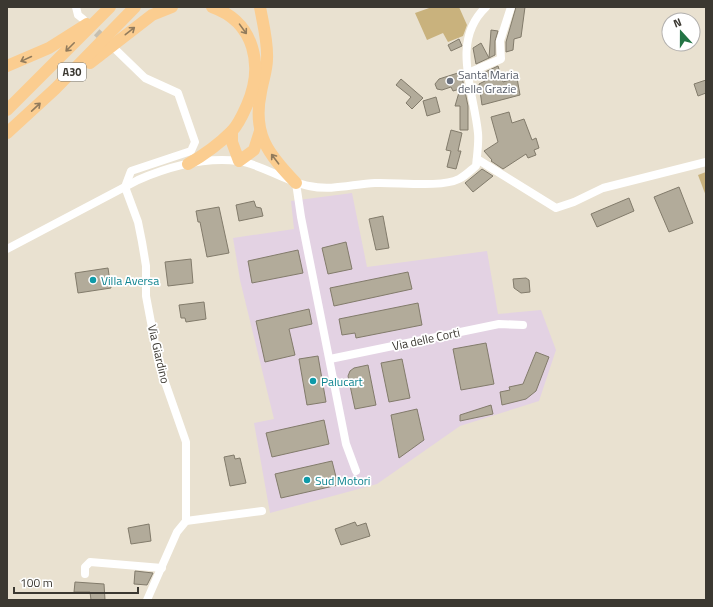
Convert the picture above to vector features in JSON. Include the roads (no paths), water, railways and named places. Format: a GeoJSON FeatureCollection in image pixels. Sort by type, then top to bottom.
{"type":"FeatureCollection","features":[{"type":"Feature","properties":{"kind":"highway","name":"A30"},"geometry":{"type":"LineString","coordinates":[[7,133],[55,89],[135,7]]}},
{"type":"Feature","properties":{"kind":"highway"},"geometry":{"type":"LineString","coordinates":[[55,89],[137,25],[152,15],[172,7]]}},
{"type":"Feature","properties":{"kind":"highway"},"geometry":{"type":"LineString","coordinates":[[188,164],[206,153],[232,131],[242,116],[251,96],[255,65],[254,51],[247,34],[237,20],[223,11],[212,7]]}},
{"type":"Feature","properties":{"kind":"highway"},"geometry":{"type":"LineString","coordinates":[[260,7],[268,59],[258,106],[260,131],[266,147],[276,162],[296,183]]}},
{"type":"Feature","properties":{"kind":"highway","name":"A30"},"geometry":{"type":"LineString","coordinates":[[7,110],[109,8]]}},
{"type":"Feature","properties":{"kind":"highway"},"geometry":{"type":"LineString","coordinates":[[7,66],[49,48],[109,8]]}},
{"type":"Feature","properties":{"kind":"highway"},"geometry":{"type":"LineString","coordinates":[[232,131],[232,142],[239,161],[254,150],[260,131]]}},
{"type":"Feature","properties":{"kind":"street"},"geometry":{"type":"LineString","coordinates":[[76,7],[78,14],[83,19]]}},
{"type":"Feature","properties":{"kind":"street"},"geometry":{"type":"LineString","coordinates":[[7,250],[125,187],[155,173],[188,164],[218,160],[239,161],[296,183],[324,189],[388,182],[439,184],[459,179],[476,166],[478,133],[468,73],[467,40],[471,27],[486,7]]}},
{"type":"Feature","properties":{"kind":"street"},"geometry":{"type":"LineString","coordinates":[[468,73],[501,59],[500,41],[511,7]]}},
{"type":"Feature","properties":{"kind":"street"},"geometry":{"type":"LineString","coordinates":[[114,48],[145,78],[178,92],[195,142],[191,151],[131,171],[125,187]]}},
{"type":"Feature","properties":{"kind":"street"},"geometry":{"type":"LineString","coordinates":[[477,159],[556,208],[574,202],[603,188],[706,162]]}},
{"type":"Feature","properties":{"kind":"street"},"geometry":{"type":"LineString","coordinates":[[296,183],[301,217],[346,444],[356,471]]}},
{"type":"Feature","properties":{"kind":"street","name":"Via Giardino"},"geometry":{"type":"LineString","coordinates":[[125,187],[138,222],[142,242],[146,266],[146,296],[159,365],[186,442],[186,521]]}},
{"type":"Feature","properties":{"kind":"street","name":"Via delle Corti"},"geometry":{"type":"LineString","coordinates":[[330,359],[499,324],[523,325]]}},
{"type":"Feature","properties":{"kind":"street"},"geometry":{"type":"LineString","coordinates":[[147,600],[177,532],[186,521],[262,511]]}},
{"type":"Feature","properties":{"kind":"street"},"geometry":{"type":"LineString","coordinates":[[85,574],[85,567],[90,562],[162,568]]}},
{"type":"Feature","properties":{"kind":"tunnel"},"geometry":{"type":"LineString","coordinates":[[88,24],[107,42]]}},
{"type":"Feature","properties":{"kind":"place","name":"Santa Maria delle Grazie"},"geometry":{"type":"Point","coordinates":[450,81]}},
{"type":"Feature","properties":{"kind":"place","name":"Villa Aversa"},"geometry":{"type":"Point","coordinates":[93,280]}},
{"type":"Feature","properties":{"kind":"place","name":"Palucart"},"geometry":{"type":"Point","coordinates":[313,381]}},
{"type":"Feature","properties":{"kind":"place","name":"Sud Motori"},"geometry":{"type":"Point","coordinates":[307,480]}}]}
